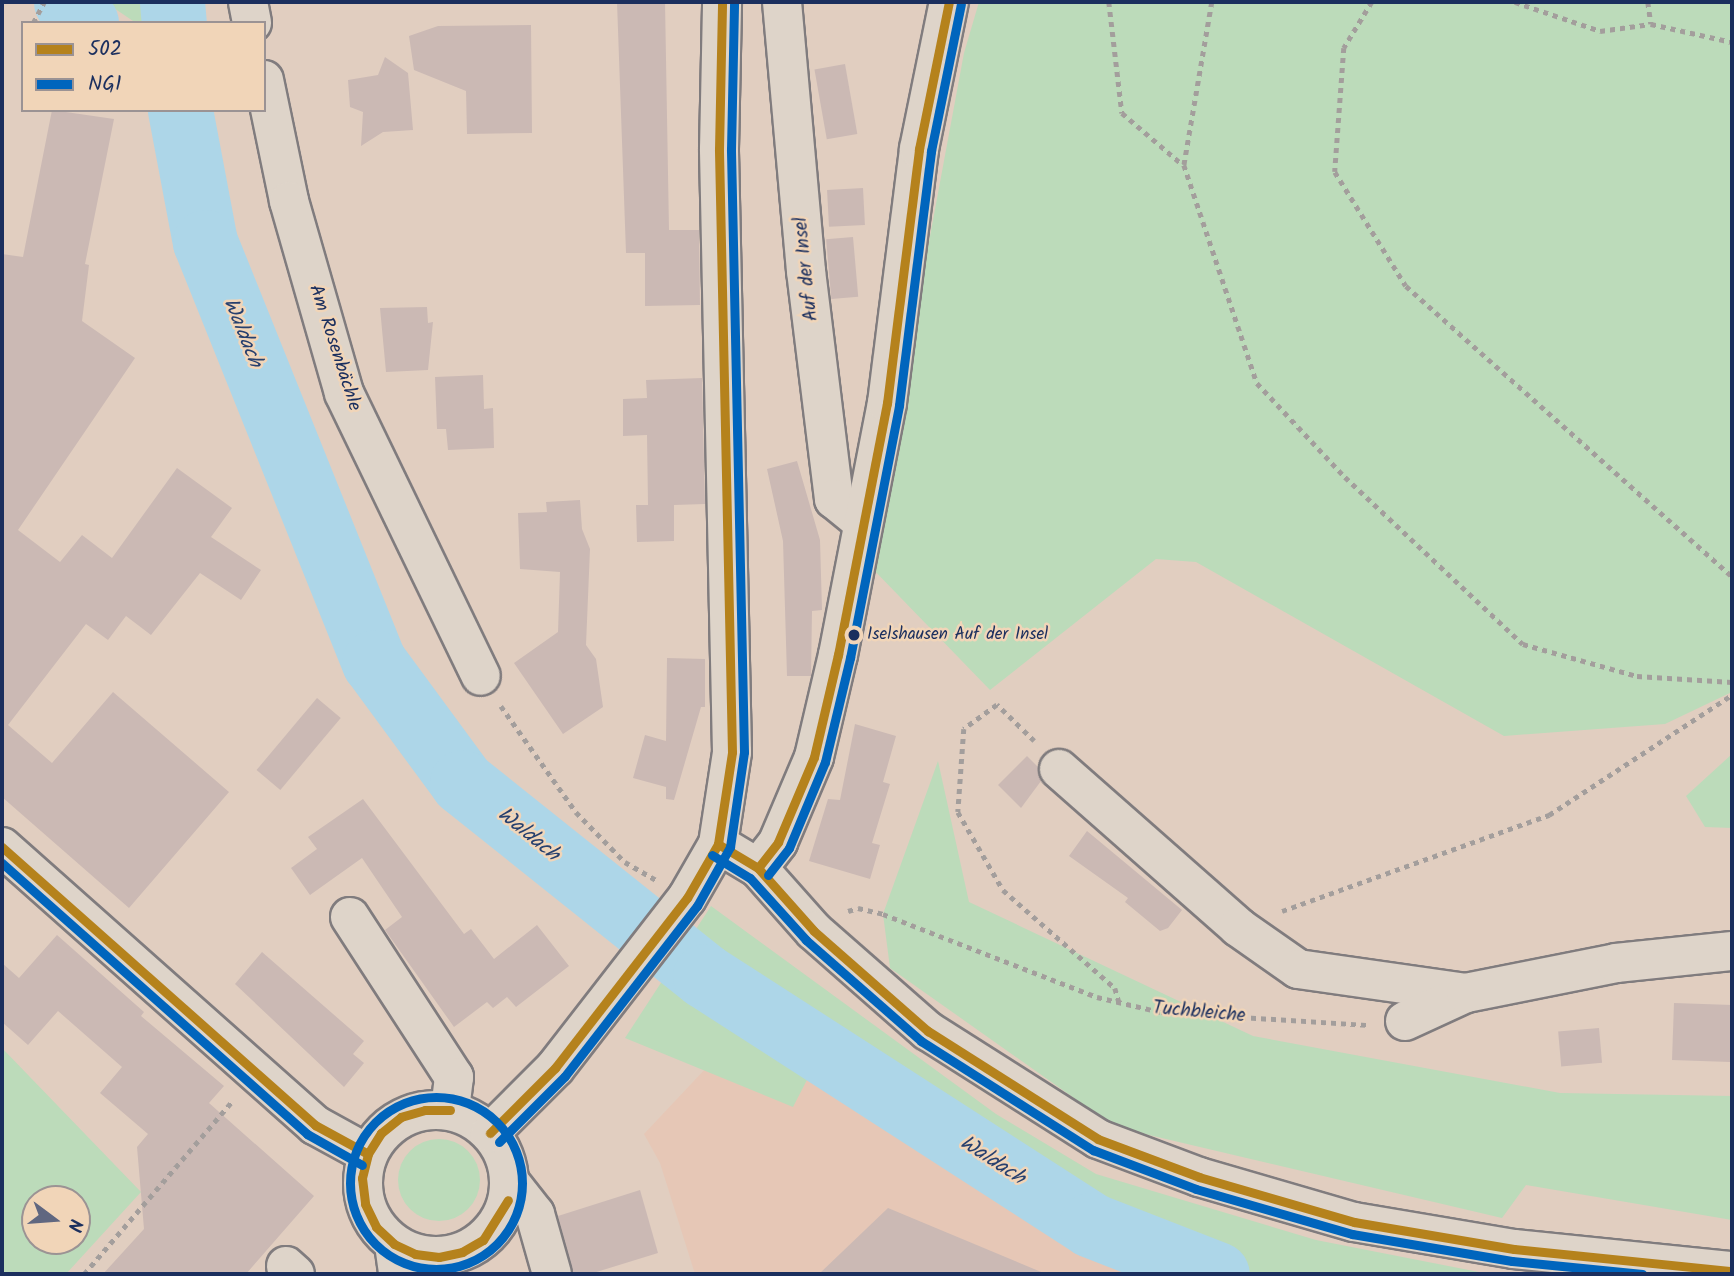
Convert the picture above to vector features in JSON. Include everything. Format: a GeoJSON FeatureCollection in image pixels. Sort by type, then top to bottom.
{"type":"FeatureCollection","features":[{"type":"Feature","properties":{"kind":"street"},"geometry":{"type":"LineString","coordinates":[[248,2],[252,21]]}},
{"type":"Feature","properties":{"kind":"street"},"geometry":{"type":"LineString","coordinates":[[490,1133],[530,1098],[626,978],[679,908],[718,844],[732,752],[719,149],[722,2]]}},
{"type":"Feature","properties":{"kind":"street","name":"Auf der Insel"},"geometry":{"type":"LineString","coordinates":[[782,2],[806,271],[834,499],[863,522]]}},
{"type":"Feature","properties":{"kind":"street"},"geometry":{"type":"LineString","coordinates":[[758,868],[778,842],[814,757],[887,403],[919,149],[949,2]]}},
{"type":"Feature","properties":{"kind":"street","name":"Am Rosenbächle"},"geometry":{"type":"LineString","coordinates":[[266,90],[289,201],[344,393],[481,676]]}},
{"type":"Feature","properties":{"kind":"street"},"geometry":{"type":"LineString","coordinates":[[1059,769],[1238,927],[1298,969],[1466,993]]}},
{"type":"Feature","properties":{"kind":"street"},"geometry":{"type":"LineString","coordinates":[[718,844],[758,868],[814,931],[928,1031],[1098,1139],[1199,1177],[1354,1222],[1514,1249],[1732,1271]]}},
{"type":"Feature","properties":{"kind":"street"},"geometry":{"type":"LineString","coordinates":[[2,847],[315,1125],[368,1153]]}},
{"type":"Feature","properties":{"kind":"street"},"geometry":{"type":"LineString","coordinates":[[350,917],[454,1077],[450,1111]]}},
{"type":"Feature","properties":{"kind":"street"},"geometry":{"type":"LineString","coordinates":[[1405,1021],[1466,993],[1616,963],[1732,951]]}},
{"type":"Feature","properties":{"kind":"street"},"geometry":{"type":"LineString","coordinates":[[425,1110],[450,1111],[472,1119],[490,1133],[503,1153],[509,1181],[508,1200],[498,1222],[464,1263],[415,1254],[396,1259],[365,1204],[362,1178],[368,1153],[382,1133],[401,1117],[425,1110]]}},
{"type":"Feature","properties":{"kind":"street"},"geometry":{"type":"LineString","coordinates":[[509,1181],[535,1214],[552,1274]]}},
{"type":"Feature","properties":{"kind":"path"},"geometry":{"type":"LineString","coordinates":[[34,21],[44,2]]}},
{"type":"Feature","properties":{"kind":"path"},"geometry":{"type":"LineString","coordinates":[[1110,2],[1122,113],[1184,165]]}},
{"type":"Feature","properties":{"kind":"path"},"geometry":{"type":"LineString","coordinates":[[1212,2],[1184,165],[1257,383],[1355,486],[1523,644],[1637,676],[1732,682]]}},
{"type":"Feature","properties":{"kind":"path"},"geometry":{"type":"LineString","coordinates":[[1372,2],[1344,48],[1335,172],[1399,275],[1406,286],[1732,576]]}},
{"type":"Feature","properties":{"kind":"path"},"geometry":{"type":"LineString","coordinates":[[1515,2],[1600,31],[1651,24],[1732,42]]}},
{"type":"Feature","properties":{"kind":"path"},"geometry":{"type":"LineString","coordinates":[[1648,2],[1651,24]]}},
{"type":"Feature","properties":{"kind":"path"},"geometry":{"type":"LineString","coordinates":[[481,676],[576,812],[625,862],[679,908]]}},
{"type":"Feature","properties":{"kind":"path"},"geometry":{"type":"LineString","coordinates":[[1238,927],[1549,814],[1732,695]]}},
{"type":"Feature","properties":{"kind":"path"},"geometry":{"type":"LineString","coordinates":[[1059,769],[997,705],[964,729],[958,812],[1003,890],[1115,989],[1119,1002]]}},
{"type":"Feature","properties":{"kind":"path","name":"Tuchbleiche"},"geometry":{"type":"LineString","coordinates":[[858,908],[1119,1002],[1161,1012],[1361,1026],[1405,1021]]}},
{"type":"Feature","properties":{"kind":"path"},"geometry":{"type":"LineString","coordinates":[[84,1274],[256,1073]]}},
{"type":"Feature","properties":{"kind":"shaded area"},"geometry":{"type":"Polygon","coordinates":[[[708,1066],[792,1106],[808,1078],[1147,1274],[695,1274],[660,1163],[644,1134],[708,1066]]]}},
{"type":"Feature","properties":{"kind":"green space"},"geometry":{"type":"Polygon","coordinates":[[[105,2],[167,2],[169,21],[133,21],[105,2]]]}},
{"type":"Feature","properties":{"kind":"green space"},"geometry":{"type":"Polygon","coordinates":[[[979,2],[1732,2],[1732,692],[1665,724],[1504,736],[1196,562],[1156,559],[990,690],[869,565],[964,53],[979,2]]]}},
{"type":"Feature","properties":{"kind":"green space"},"geometry":{"type":"Polygon","coordinates":[[[1732,754],[1732,828],[1705,827],[1686,796],[1732,754]]]}},
{"type":"Feature","properties":{"kind":"green space"},"geometry":{"type":"Polygon","coordinates":[[[938,761],[969,902],[1253,1036],[1560,1093],[1732,1096],[1732,1220],[1526,1185],[1502,1218],[1115,1127],[890,968],[883,914],[938,761]]]}},
{"type":"Feature","properties":{"kind":"green space"},"geometry":{"type":"Polygon","coordinates":[[[711,906],[996,1114],[1096,1174],[1316,1240],[1489,1274],[1147,1274],[808,1078],[793,1107],[625,1038],[711,906]]]}},
{"type":"Feature","properties":{"kind":"green space"},"geometry":{"type":"Polygon","coordinates":[[[2,1048],[141,1192],[91,1247],[91,1185],[21,1185],[21,1255],[83,1255],[66,1274],[2,1274],[2,1048]]]}},
{"type":"Feature","properties":{"kind":"green space"},"geometry":{"type":"Polygon","coordinates":[[[439,1139],[455,1142],[468,1151],[477,1164],[480,1180],[477,1196],[468,1209],[455,1218],[439,1221],[423,1218],[410,1209],[401,1196],[398,1180],[401,1164],[410,1151],[423,1142],[439,1139]]]}},
{"type":"Feature","properties":{"kind":"building"},"geometry":{"type":"Polygon","coordinates":[[[617,2],[665,2],[669,230],[699,230],[700,305],[645,306],[645,253],[626,253],[617,2]]]}},
{"type":"Feature","properties":{"kind":"building"},"geometry":{"type":"Polygon","coordinates":[[[531,25],[532,133],[467,134],[466,91],[414,70],[409,36],[438,26],[531,25]]]}},
{"type":"Feature","properties":{"kind":"building"},"geometry":{"type":"Polygon","coordinates":[[[385,57],[408,73],[413,130],[383,132],[361,146],[363,112],[350,107],[348,80],[378,75],[385,57]]]}},
{"type":"Feature","properties":{"kind":"building"},"geometry":{"type":"Polygon","coordinates":[[[845,64],[857,134],[827,139],[814,69],[845,64]]]}},
{"type":"Feature","properties":{"kind":"building"},"geometry":{"type":"Polygon","coordinates":[[[52,112],[114,119],[85,264],[89,265],[82,321],[135,358],[18,530],[60,562],[82,535],[112,558],[177,468],[232,508],[211,537],[261,570],[241,600],[200,573],[151,635],[126,616],[108,640],[86,624],[8,725],[52,763],[113,692],[229,792],[129,908],[2,797],[2,254],[23,257],[52,112]]]}},
{"type":"Feature","properties":{"kind":"building"},"geometry":{"type":"Polygon","coordinates":[[[863,188],[865,225],[829,227],[827,190],[863,188]]]}},
{"type":"Feature","properties":{"kind":"building"},"geometry":{"type":"Polygon","coordinates":[[[853,237],[858,297],[831,299],[826,239],[853,237]]]}},
{"type":"Feature","properties":{"kind":"building"},"geometry":{"type":"Polygon","coordinates":[[[427,307],[428,323],[433,322],[428,370],[386,372],[380,308],[427,307]]]}},
{"type":"Feature","properties":{"kind":"building"},"geometry":{"type":"Polygon","coordinates":[[[483,375],[484,409],[493,408],[494,448],[448,450],[446,429],[437,429],[435,377],[483,375]]]}},
{"type":"Feature","properties":{"kind":"building"},"geometry":{"type":"Polygon","coordinates":[[[702,378],[705,504],[674,505],[674,541],[637,542],[636,505],[648,505],[647,435],[623,436],[623,399],[647,398],[646,380],[702,378]]]}},
{"type":"Feature","properties":{"kind":"building"},"geometry":{"type":"Polygon","coordinates":[[[797,461],[820,540],[822,610],[812,611],[811,676],[787,676],[783,541],[767,469],[797,461]]]}},
{"type":"Feature","properties":{"kind":"building"},"geometry":{"type":"Polygon","coordinates":[[[580,500],[582,529],[590,549],[586,645],[596,659],[603,707],[563,734],[514,663],[558,632],[560,572],[520,569],[518,513],[547,512],[546,502],[580,500]]]}},
{"type":"Feature","properties":{"kind":"building"},"geometry":{"type":"Polygon","coordinates":[[[667,658],[705,659],[705,707],[701,707],[674,800],[666,799],[666,787],[633,778],[645,735],[666,741],[667,658]]]}},
{"type":"Feature","properties":{"kind":"building"},"geometry":{"type":"Polygon","coordinates":[[[317,698],[341,718],[280,790],[257,770],[317,698]]]}},
{"type":"Feature","properties":{"kind":"building"},"geometry":{"type":"Polygon","coordinates":[[[855,724],[896,736],[883,782],[890,784],[872,843],[880,845],[870,879],[809,861],[828,799],[840,800],[855,724]]]}},
{"type":"Feature","properties":{"kind":"building"},"geometry":{"type":"Polygon","coordinates":[[[1027,756],[1038,767],[1041,781],[1021,808],[998,785],[1027,756]]]}},
{"type":"Feature","properties":{"kind":"building"},"geometry":{"type":"Polygon","coordinates":[[[363,799],[464,934],[471,929],[494,959],[537,925],[569,966],[516,1007],[507,997],[493,1008],[487,1002],[454,1027],[385,930],[402,917],[362,858],[310,895],[291,868],[317,849],[308,837],[363,799]]]}},
{"type":"Feature","properties":{"kind":"building"},"geometry":{"type":"Polygon","coordinates":[[[1087,831],[1182,910],[1168,928],[1160,931],[1125,902],[1128,898],[1069,856],[1087,831]]]}},
{"type":"Feature","properties":{"kind":"building"},"geometry":{"type":"Polygon","coordinates":[[[57,935],[144,1012],[141,1016],[224,1086],[209,1103],[314,1196],[246,1274],[103,1274],[144,1229],[137,1147],[148,1134],[100,1093],[122,1067],[58,1011],[28,1045],[2,1022],[2,963],[19,978],[57,935]]]}},
{"type":"Feature","properties":{"kind":"building"},"geometry":{"type":"Polygon","coordinates":[[[262,952],[364,1041],[353,1054],[364,1063],[344,1087],[235,984],[262,952]]]}},
{"type":"Feature","properties":{"kind":"building"},"geometry":{"type":"Polygon","coordinates":[[[1674,1003],[1732,1005],[1730,1062],[1672,1060],[1674,1003]]]}},
{"type":"Feature","properties":{"kind":"building"},"geometry":{"type":"Polygon","coordinates":[[[1599,1028],[1602,1063],[1561,1066],[1558,1032],[1599,1028]]]}},
{"type":"Feature","properties":{"kind":"building"},"geometry":{"type":"Polygon","coordinates":[[[640,1190],[658,1253],[590,1274],[573,1274],[558,1216],[640,1190]]]}},
{"type":"Feature","properties":{"kind":"building"},"geometry":{"type":"Polygon","coordinates":[[[888,1208],[1046,1274],[819,1274],[888,1208]]]}},
{"type":"Feature","properties":{"kind":"waterway"},"geometry":{"type":"LineString","coordinates":[[66,2],[84,21]]}},
{"type":"Feature","properties":{"kind":"waterway","name":"Waldach"},"geometry":{"type":"LineString","coordinates":[[172,2],[174,21]]}},
{"type":"Feature","properties":{"kind":"waterway","name":"Waldach"},"geometry":{"type":"LineString","coordinates":[[180,112],[205,242],[374,662],[462,782],[705,976],[1091,1225],[1217,1274]]}},
{"type":"Feature","properties":{"kind":"transit line","name":"502"},"geometry":{"type":"LineString","coordinates":[[490,1133],[555,1068],[687,898],[718,844],[732,752],[719,149],[722,2]]}},
{"type":"Feature","properties":{"kind":"transit line","name":"NG1"},"geometry":{"type":"LineString","coordinates":[[499,1142],[565,1076],[697,906],[730,847],[744,752],[731,149],[734,2]]}},
{"type":"Feature","properties":{"kind":"transit line","name":"502"},"geometry":{"type":"LineString","coordinates":[[758,868],[778,842],[814,757],[838,655],[887,403],[919,149],[949,2]]}},
{"type":"Feature","properties":{"kind":"transit line","name":"NG1"},"geometry":{"type":"LineString","coordinates":[[768,875],[789,848],[825,762],[850,658],[899,405],[931,151],[961,4]]}},
{"type":"Feature","properties":{"kind":"transit line","name":"502"},"geometry":{"type":"LineString","coordinates":[[718,844],[758,868],[814,931],[928,1031],[1098,1139],[1199,1177],[1354,1222],[1514,1249],[1732,1271]]}},
{"type":"Feature","properties":{"kind":"transit line","name":"502"},"geometry":{"type":"LineString","coordinates":[[2,847],[315,1125],[368,1154]]}},
{"type":"Feature","properties":{"kind":"transit line","name":"NG1"},"geometry":{"type":"LineString","coordinates":[[712,855],[750,878],[806,940],[921,1041],[1093,1150],[1196,1189],[1352,1234],[1512,1261],[1642,1274]]}},
{"type":"Feature","properties":{"kind":"transit line","name":"NG1"},"geometry":{"type":"LineString","coordinates":[[2,863],[307,1134],[362,1165]]}},
{"type":"Feature","properties":{"kind":"transit line","name":"NG1"},"geometry":{"type":"LineString","coordinates":[[436,1097],[469,1104],[496,1123],[515,1150],[522,1183],[515,1216],[496,1243],[469,1262],[436,1269],[403,1262],[376,1243],[357,1216],[350,1183],[357,1150],[376,1123],[403,1104],[436,1097]]}},
{"type":"Feature","properties":{"kind":"transit line","name":"502"},"geometry":{"type":"LineString","coordinates":[[450,1110],[425,1110],[401,1117],[381,1133],[368,1154],[362,1178],[365,1204],[376,1227],[394,1244],[415,1254],[439,1257],[462,1252],[483,1240],[508,1200]]}},
{"type":"Feature","properties":{"kind":"place","name":"Iselshausen Auf der Insel"},"geometry":{"type":"Point","coordinates":[854,635]}}]}
